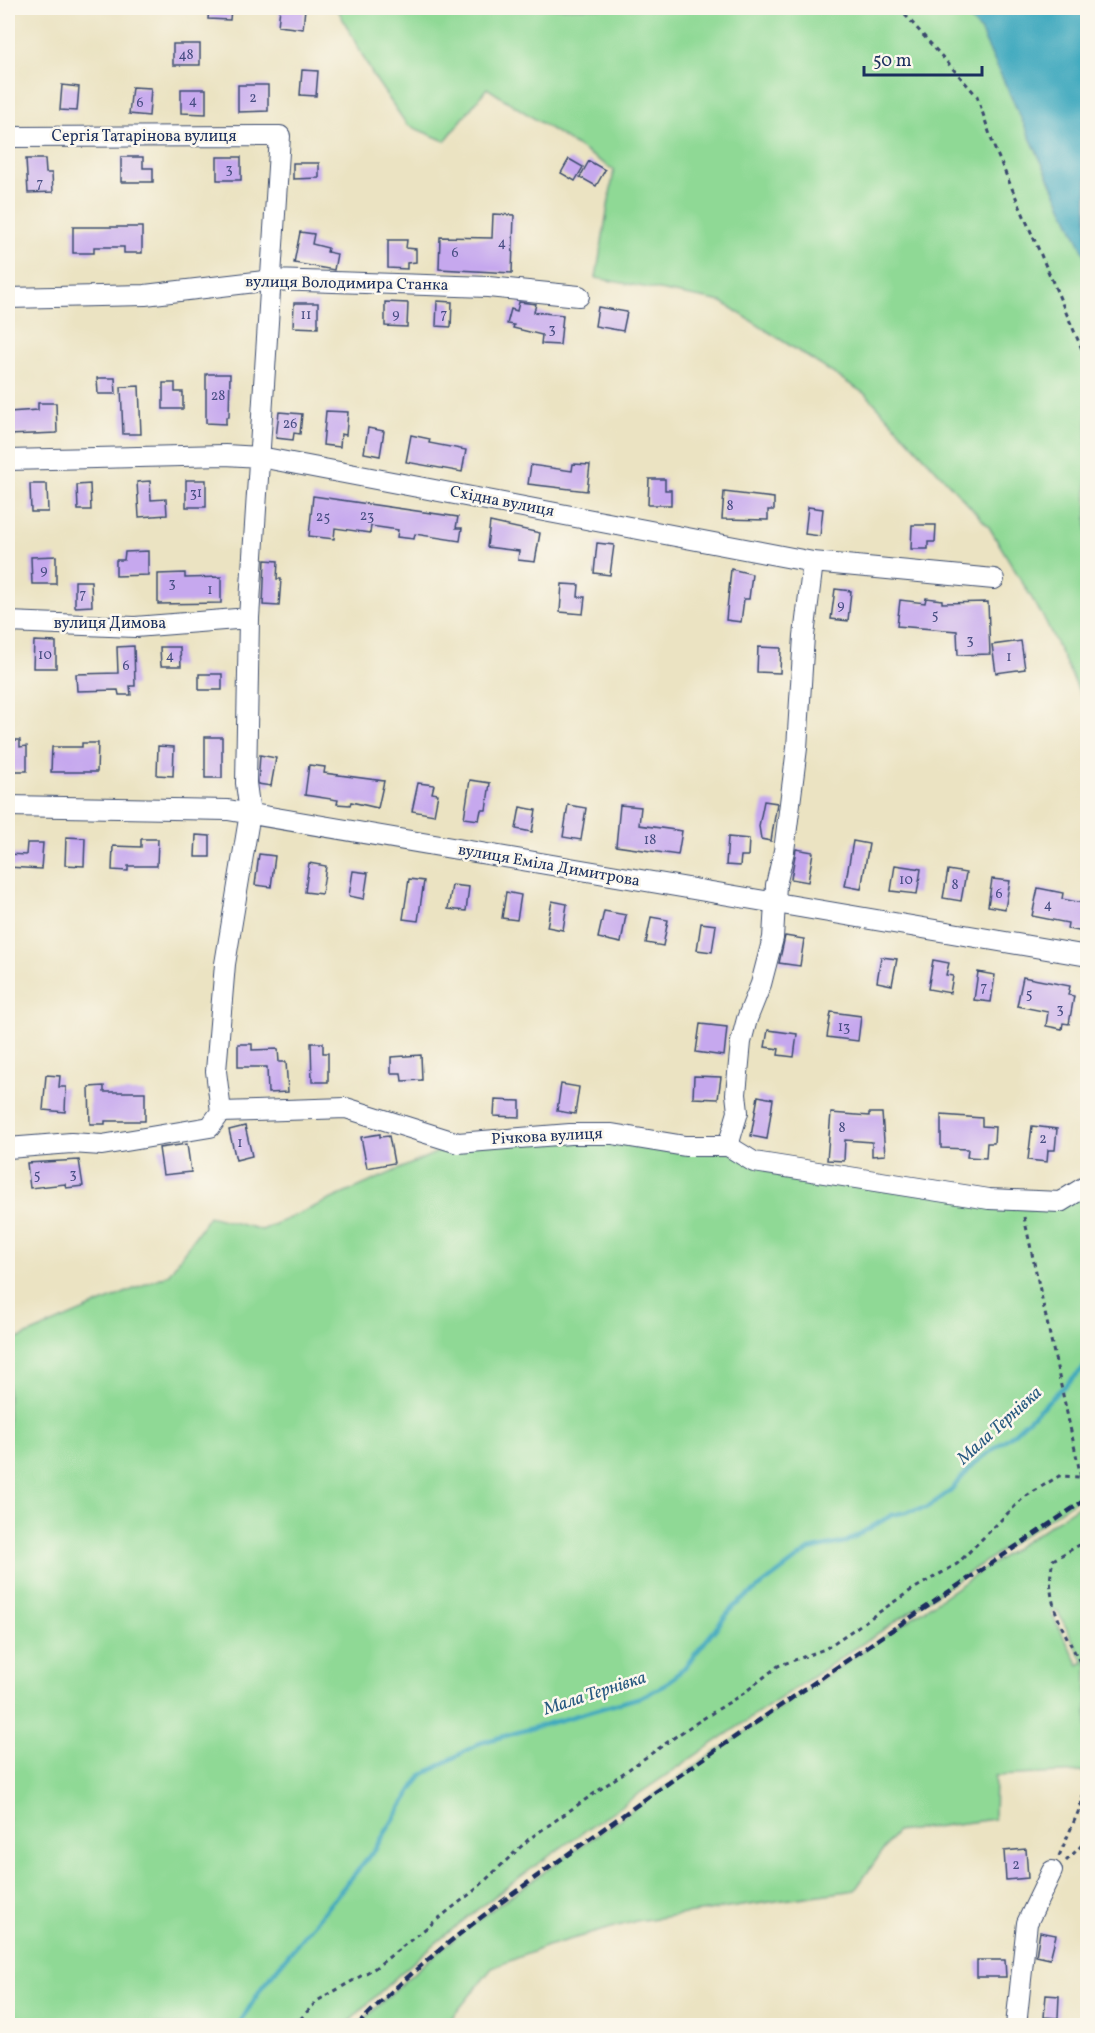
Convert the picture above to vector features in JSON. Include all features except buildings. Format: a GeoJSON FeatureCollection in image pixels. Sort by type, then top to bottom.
{"type":"FeatureCollection","features":[{"type":"Feature","properties":{"kind":"street","name":"Сергія Татарінова вулиця"},"geometry":{"type":"LineString","coordinates":[[8,137],[280,136],[272,280]]}},
{"type":"Feature","properties":{"kind":"street","name":"вулиця Володимира Станка"},"geometry":{"type":"LineString","coordinates":[[8,298],[146,295],[272,280],[488,287],[579,296]]}},
{"type":"Feature","properties":{"kind":"street"},"geometry":{"type":"LineString","coordinates":[[8,1148],[71,1143],[102,1145],[173,1134],[210,1127],[221,1112],[216,1071],[225,964],[250,813],[246,783],[249,618],[272,280]]}},
{"type":"Feature","properties":{"kind":"street","name":"Східна вулиця"},"geometry":{"type":"LineString","coordinates":[[8,460],[225,455],[260,457],[813,562],[994,579]]}},
{"type":"Feature","properties":{"kind":"street"},"geometry":{"type":"LineString","coordinates":[[813,562],[804,636],[797,748],[775,904],[773,938],[761,984],[747,1018],[741,1042],[736,1094],[738,1112],[728,1146],[754,1162],[989,1199],[1020,1198],[1060,1202],[1088,1185]]}},
{"type":"Feature","properties":{"kind":"street","name":"вулиця Димова"},"geometry":{"type":"LineString","coordinates":[[8,622],[135,627],[249,618]]}},
{"type":"Feature","properties":{"kind":"street","name":"вулиця Еміла Димитрова"},"geometry":{"type":"LineString","coordinates":[[8,806],[228,810],[250,813],[1088,956]]}},
{"type":"Feature","properties":{"kind":"street","name":"Річкова вулиця"},"geometry":{"type":"LineString","coordinates":[[221,1112],[346,1108],[458,1143],[570,1134],[612,1134],[685,1146],[728,1146]]}},
{"type":"Feature","properties":{"kind":"street"},"geometry":{"type":"LineString","coordinates":[[1016,2025],[1027,1923],[1052,1871]]}},
{"type":"Feature","properties":{"kind":"path"},"geometry":{"type":"LineString","coordinates":[[898,8],[977,96],[994,147],[1088,363]]}},
{"type":"Feature","properties":{"kind":"path"},"geometry":{"type":"LineString","coordinates":[[1020,1198],[1081,1477]]}},
{"type":"Feature","properties":{"kind":"path"},"geometry":{"type":"LineString","coordinates":[[294,2025],[317,2001],[375,1968],[475,1890],[529,1839],[685,1730],[744,1693],[778,1666],[825,1649],[910,1591],[957,1564],[1023,1498],[1059,1476],[1081,1477],[1088,1472]]}},
{"type":"Feature","properties":{"kind":"path"},"geometry":{"type":"LineString","coordinates":[[1088,1540],[1053,1560],[1048,1581],[1053,1611],[1088,1679]]}},
{"type":"Feature","properties":{"kind":"path"},"geometry":{"type":"LineString","coordinates":[[1052,1871],[1079,1810],[1088,1775]]}},
{"type":"Feature","properties":{"kind":"path"},"geometry":{"type":"LineString","coordinates":[[1052,1871],[1088,1839]]}},
{"type":"Feature","properties":{"kind":"green space"},"geometry":{"type":"Polygon","coordinates":[[[337,8],[959,8],[980,30],[1087,259],[1087,708],[1045,620],[989,527],[867,395],[722,302],[596,278],[614,170],[487,88],[445,141],[407,125],[374,77],[337,8]]]}},
{"type":"Feature","properties":{"kind":"green space"},"geometry":{"type":"Polygon","coordinates":[[[572,1137],[724,1151],[1030,1209],[1087,1191],[1087,1492],[542,1861],[460,1923],[383,1989],[346,2025],[8,2025],[8,1343],[169,1274],[209,1216],[262,1230],[458,1143],[572,1137]]]}},
{"type":"Feature","properties":{"kind":"green space"},"geometry":{"type":"Polygon","coordinates":[[[1087,1500],[1087,1796],[1084,1772],[995,1776],[994,1819],[896,1832],[855,1890],[636,1921],[547,1946],[492,1968],[446,2025],[359,2025],[423,1964],[528,1883],[805,1691],[1087,1500]],[[1057,1610],[1051,1613],[1079,1665],[1084,1662],[1057,1610]]]}},
{"type":"Feature","properties":{"kind":"water"},"geometry":{"type":"Polygon","coordinates":[[[959,8],[1087,8],[1087,259],[980,30],[959,8]]]}},
{"type":"Feature","properties":{"kind":"waterway","name":"Мала Тернівка"},"geometry":{"type":"LineString","coordinates":[[238,2026],[262,1987],[375,1849],[421,1776],[480,1743],[641,1697],[665,1685],[684,1668],[733,1607],[809,1550],[846,1542],[892,1515],[926,1508],[949,1492],[974,1464],[1013,1434],[1088,1364]]}},
{"type":"Feature","properties":{"kind":"railway"},"geometry":{"type":"LineString","coordinates":[[357,2026],[417,1969],[515,1892],[733,1738],[1088,1498]]}}]}
